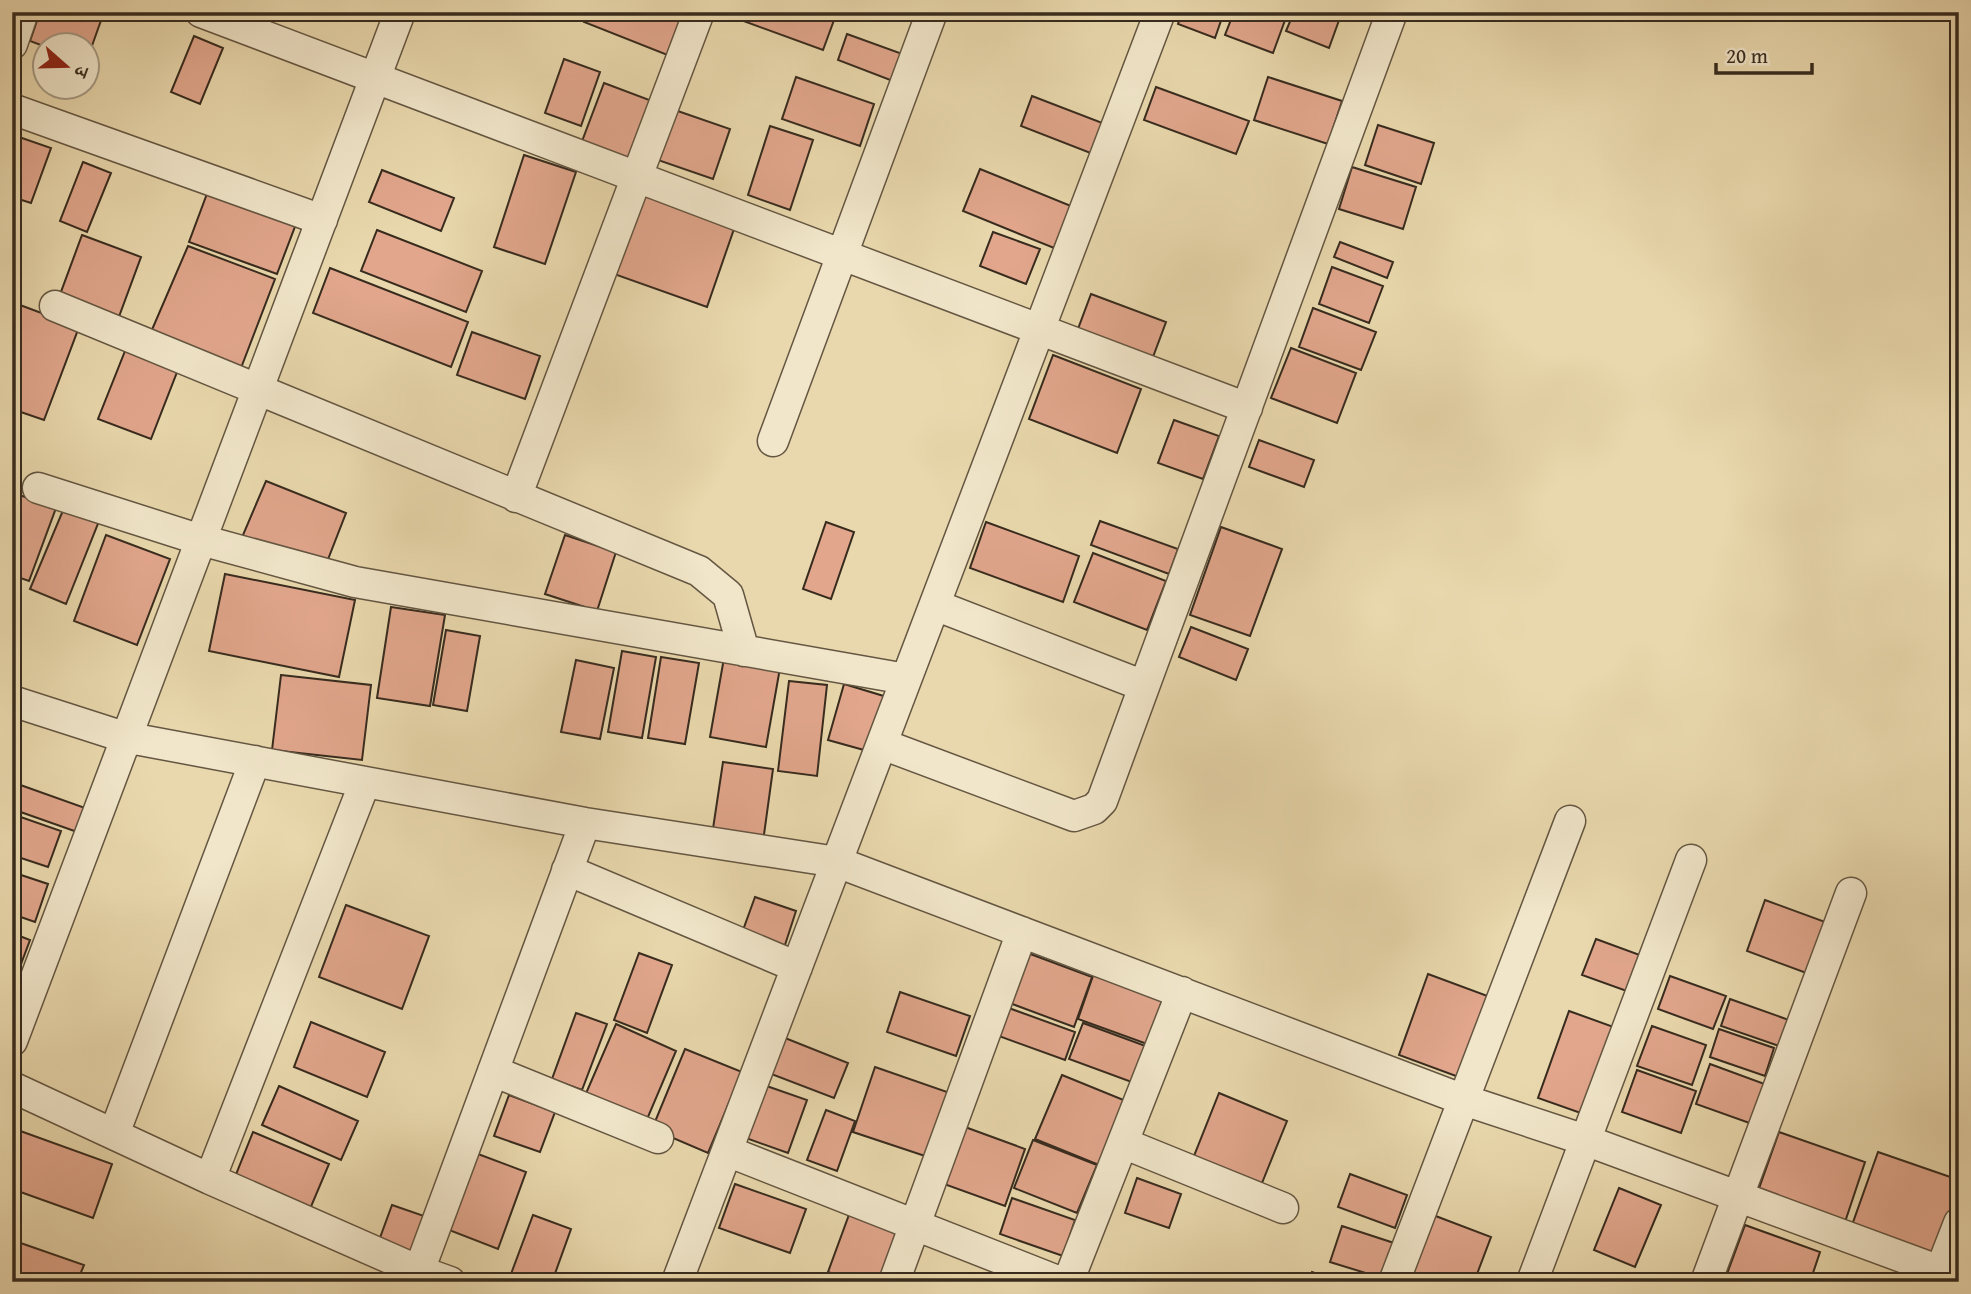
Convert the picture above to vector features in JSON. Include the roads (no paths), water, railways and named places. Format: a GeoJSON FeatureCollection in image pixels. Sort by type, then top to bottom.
{"type":"FeatureCollection","features":[{"type":"Feature","properties":{"kind":"street"},"geometry":{"type":"LineString","coordinates":[[12,44],[23,12]]}},
{"type":"Feature","properties":{"kind":"street"},"geometry":{"type":"LineString","coordinates":[[201,12],[1247,408]]}},
{"type":"Feature","properties":{"kind":"street"},"geometry":{"type":"LineString","coordinates":[[12,1041],[124,737],[400,12]]}},
{"type":"Feature","properties":{"kind":"street"},"geometry":{"type":"LineString","coordinates":[[516,497],[699,12]]}},
{"type":"Feature","properties":{"kind":"street"},"geometry":{"type":"LineString","coordinates":[[773,441],[932,12]]}},
{"type":"Feature","properties":{"kind":"street"},"geometry":{"type":"LineString","coordinates":[[677,1282],[1160,12]]}},
{"type":"Feature","properties":{"kind":"street"},"geometry":{"type":"LineString","coordinates":[[881,744],[1074,816],[1094,809],[1102,801],[1392,12]]}},
{"type":"Feature","properties":{"kind":"street"},"geometry":{"type":"LineString","coordinates":[[12,108],[322,220]]}},
{"type":"Feature","properties":{"kind":"street"},"geometry":{"type":"LineString","coordinates":[[55,306],[699,571],[728,595],[744,652]]}},
{"type":"Feature","properties":{"kind":"street"},"geometry":{"type":"LineString","coordinates":[[38,488],[201,540],[355,582],[906,680]]}},
{"type":"Feature","properties":{"kind":"street"},"geometry":{"type":"LineString","coordinates":[[934,605],[1144,686]]}},
{"type":"Feature","properties":{"kind":"street"},"geometry":{"type":"LineString","coordinates":[[12,701],[124,737],[585,823],[837,862],[1464,1100],[1585,1140],[1945,1277],[1959,1223]]}},
{"type":"Feature","properties":{"kind":"street"},"geometry":{"type":"LineString","coordinates":[[114,1134],[256,761]]}},
{"type":"Feature","properties":{"kind":"street"},"geometry":{"type":"LineString","coordinates":[[210,1179],[365,782]]}},
{"type":"Feature","properties":{"kind":"street"},"geometry":{"type":"LineString","coordinates":[[1394,1282],[1570,821]]}},
{"type":"Feature","properties":{"kind":"street"},"geometry":{"type":"LineString","coordinates":[[419,1271],[585,823]]}},
{"type":"Feature","properties":{"kind":"street"},"geometry":{"type":"LineString","coordinates":[[1532,1282],[1691,860]]}},
{"type":"Feature","properties":{"kind":"street"},"geometry":{"type":"LineString","coordinates":[[567,870],[797,967]]}},
{"type":"Feature","properties":{"kind":"street"},"geometry":{"type":"LineString","coordinates":[[1706,1282],[1851,893]]}},
{"type":"Feature","properties":{"kind":"street"},"geometry":{"type":"LineString","coordinates":[[894,1282],[1022,932]]}},
{"type":"Feature","properties":{"kind":"street"},"geometry":{"type":"LineString","coordinates":[[1068,1282],[1182,992]]}},
{"type":"Feature","properties":{"kind":"street"},"geometry":{"type":"LineString","coordinates":[[493,1071],[658,1138]]}},
{"type":"Feature","properties":{"kind":"street"},"geometry":{"type":"LineString","coordinates":[[12,1087],[210,1179],[419,1271],[450,1282]]}},
{"type":"Feature","properties":{"kind":"street"},"geometry":{"type":"LineString","coordinates":[[1123,1143],[1283,1208]]}},
{"type":"Feature","properties":{"kind":"street"},"geometry":{"type":"LineString","coordinates":[[727,1151],[1060,1282]]}}]}
